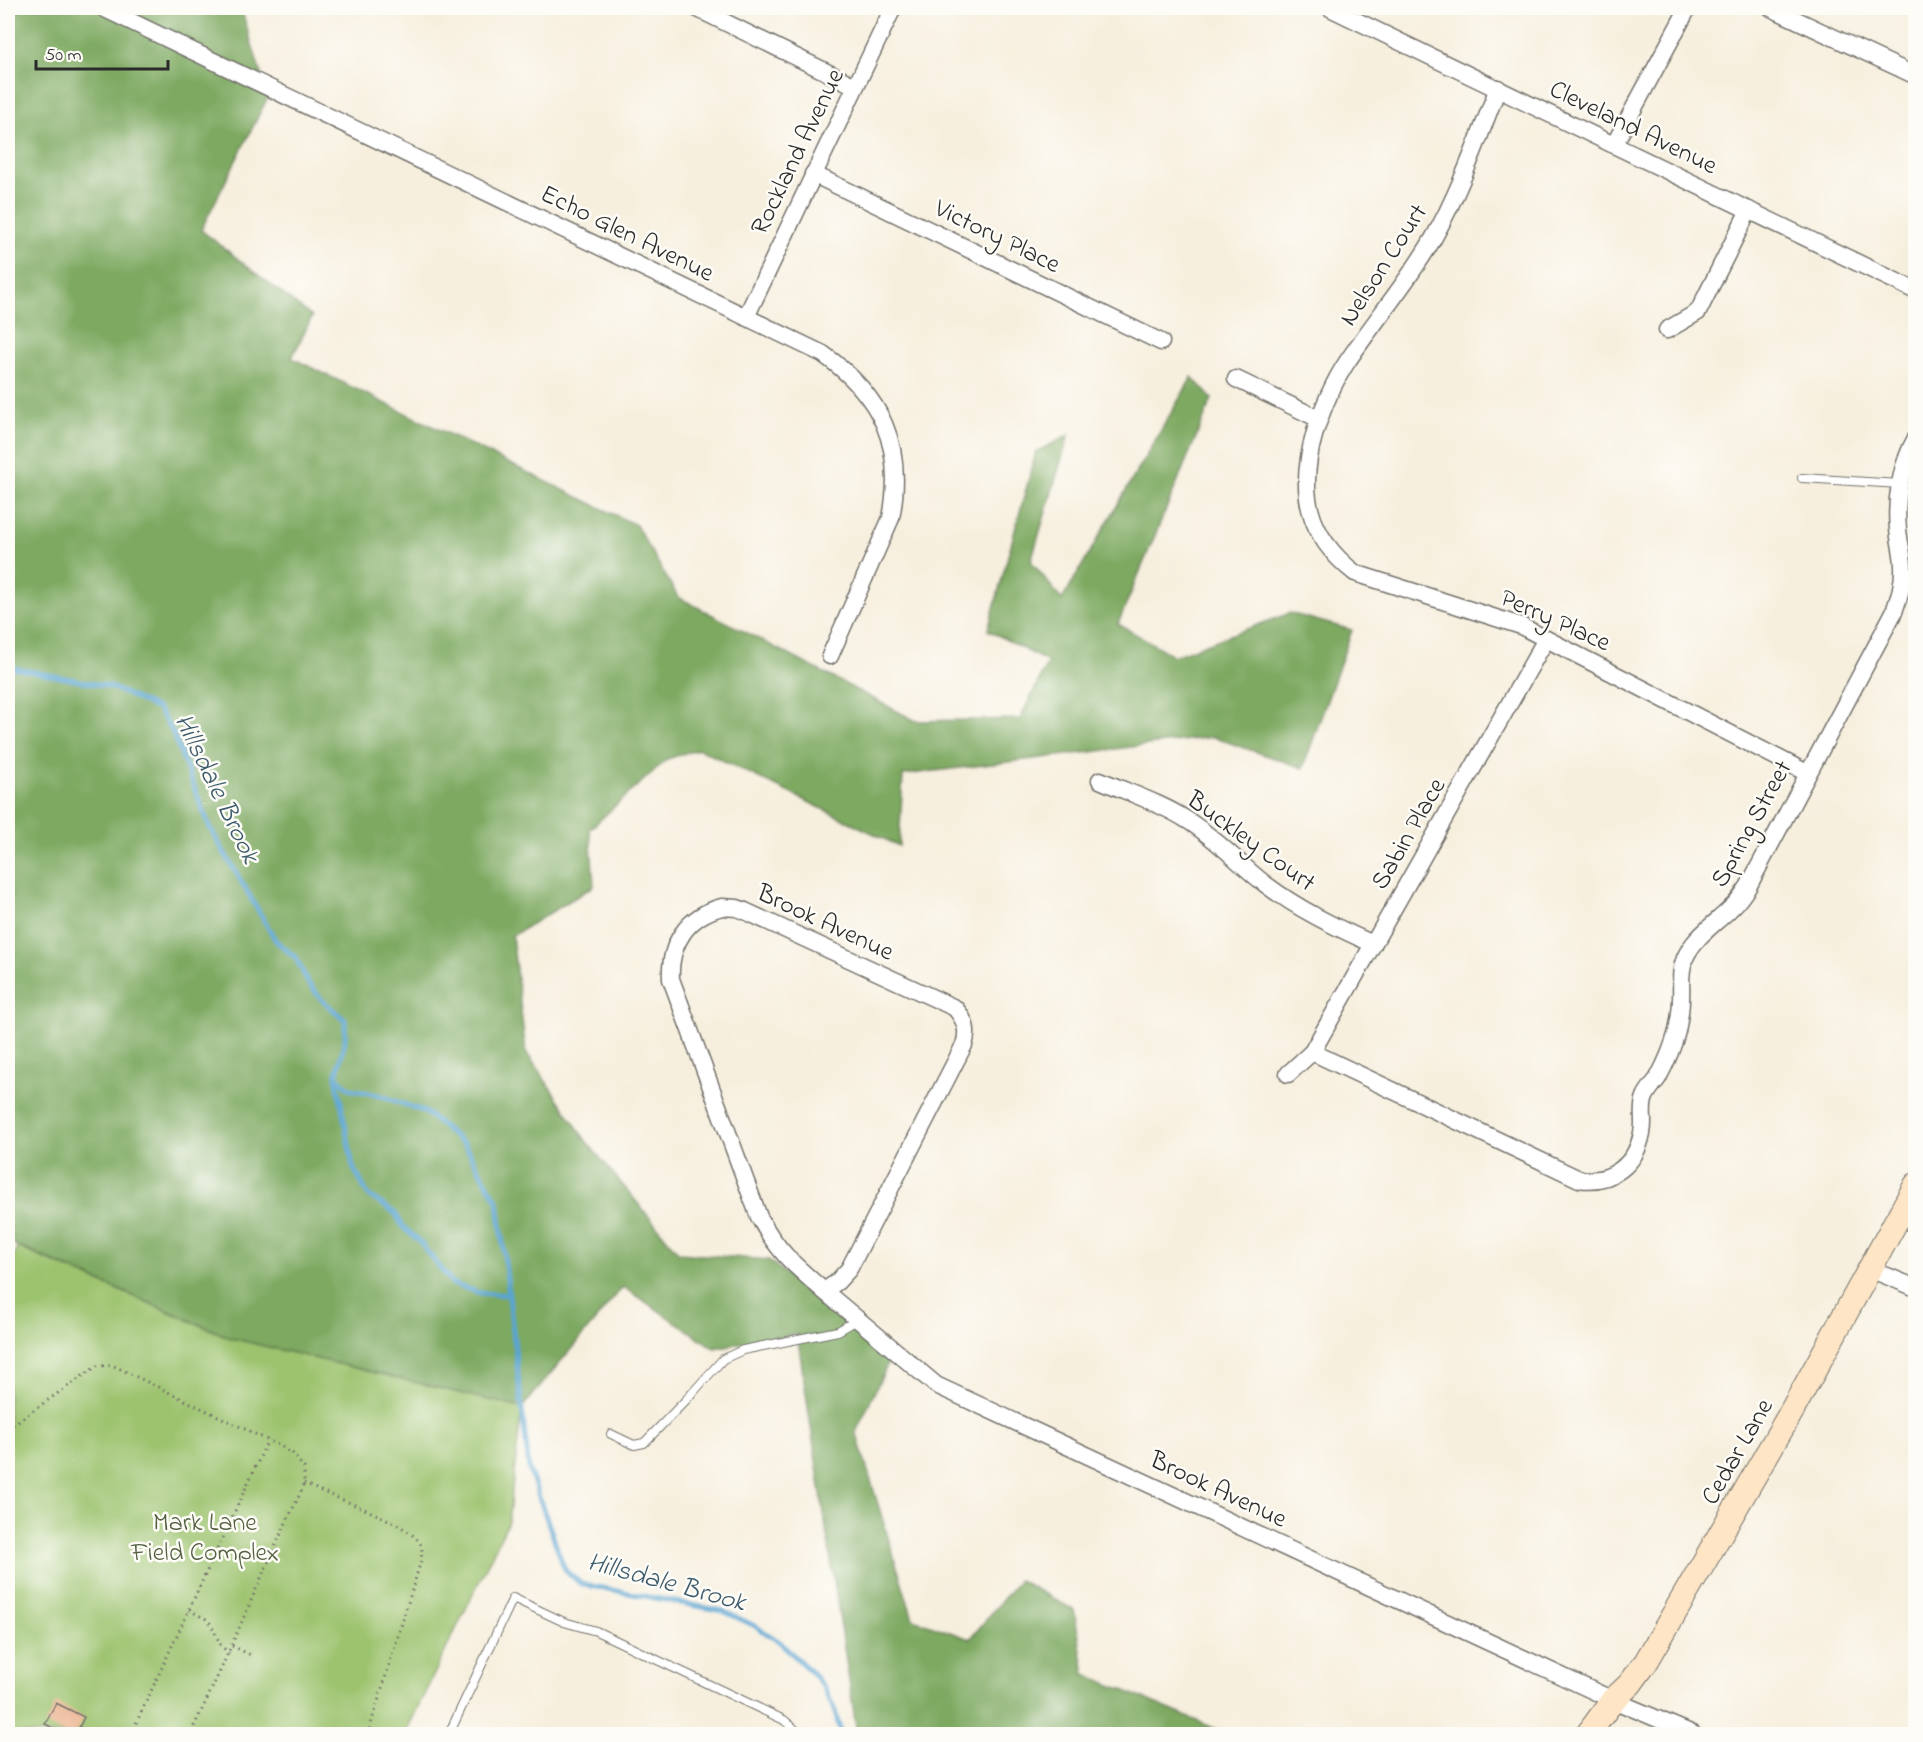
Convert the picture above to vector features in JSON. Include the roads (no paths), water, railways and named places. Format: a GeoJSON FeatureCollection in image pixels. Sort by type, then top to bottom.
{"type":"FeatureCollection","features":[{"type":"Feature","properties":{"kind":"street","name":"Echo Glen Avenue"},"geometry":{"type":"LineString","coordinates":[[104,8],[746,316],[823,354],[844,369],[862,387],[885,427],[892,449],[895,486],[891,518],[830,656]]}},
{"type":"Feature","properties":{"kind":"street"},"geometry":{"type":"LineString","coordinates":[[696,8],[855,86]]}},
{"type":"Feature","properties":{"kind":"street","name":"Rockland Avenue"},"geometry":{"type":"LineString","coordinates":[[746,316],[893,8]]}},
{"type":"Feature","properties":{"kind":"street","name":"Cleveland Avenue"},"geometry":{"type":"LineString","coordinates":[[1330,8],[1916,291]]}},
{"type":"Feature","properties":{"kind":"street"},"geometry":{"type":"LineString","coordinates":[[1614,145],[1688,8]]}},
{"type":"Feature","properties":{"kind":"street"},"geometry":{"type":"LineString","coordinates":[[1771,8],[1916,76]]}},
{"type":"Feature","properties":{"kind":"street","name":"Nelson Court"},"geometry":{"type":"LineString","coordinates":[[1307,465],[1319,419],[1328,396],[1346,363],[1409,277],[1433,238],[1454,198],[1498,88]]}},
{"type":"Feature","properties":{"kind":"street","name":"Victory Place"},"geometry":{"type":"LineString","coordinates":[[813,174],[1161,342]]}},
{"type":"Feature","properties":{"kind":"street"},"geometry":{"type":"LineString","coordinates":[[1667,330],[1698,312],[1749,210]]}},
{"type":"Feature","properties":{"kind":"street"},"geometry":{"type":"LineString","coordinates":[[1236,378],[1319,419]]}},
{"type":"Feature","properties":{"kind":"street","name":"Spring Street"},"geometry":{"type":"LineString","coordinates":[[1312,1052],[1579,1179],[1593,1181],[1612,1176],[1629,1161],[1639,1147],[1643,1131],[1642,1111],[1645,1096],[1669,1055],[1677,1030],[1681,1001],[1680,980],[1683,963],[1690,947],[1700,935],[1734,906],[1748,887],[1894,612],[1901,591],[1903,567],[1898,528],[1900,484],[1916,438]]}},
{"type":"Feature","properties":{"kind":"street","name":"Perry Place"},"geometry":{"type":"LineString","coordinates":[[1307,465],[1306,486],[1314,525],[1325,544],[1340,562],[1355,573],[1521,626],[1807,773]]}},
{"type":"Feature","properties":{"kind":"street","name":"Sabin Place"},"geometry":{"type":"LineString","coordinates":[[1312,1052],[1546,639]]}},
{"type":"Feature","properties":{"kind":"street","name":"Buckley Court"},"geometry":{"type":"LineString","coordinates":[[1100,780],[1165,807],[1186,819],[1209,834],[1265,883],[1299,907],[1373,944]]}},
{"type":"Feature","properties":{"kind":"street","name":"Brook Avenue"},"geometry":{"type":"LineString","coordinates":[[824,1291],[837,1282],[849,1269],[964,1045],[967,1028],[963,1017],[955,1008],[745,911],[722,906],[707,910],[696,918],[676,943],[670,964],[671,979],[759,1217],[770,1239],[786,1258],[857,1320],[936,1385],[1613,1700],[1693,1734]]}},
{"type":"Feature","properties":{"kind":"street"},"geometry":{"type":"LineString","coordinates":[[1287,1074],[1312,1052]]}},
{"type":"Feature","properties":{"kind":"street","name":"Cedar Lane"},"geometry":{"type":"LineString","coordinates":[[1588,1734],[1613,1700],[1630,1684],[1646,1662],[1789,1416],[1916,1185]]}},
{"type":"Feature","properties":{"kind":"street"},"geometry":{"type":"LineString","coordinates":[[1870,1269],[1916,1288]]}},
{"type":"Feature","properties":{"kind":"lane"},"geometry":{"type":"LineString","coordinates":[[1802,478],[1900,484]]}},
{"type":"Feature","properties":{"kind":"lane"},"geometry":{"type":"LineString","coordinates":[[611,1434],[634,1445],[644,1443],[723,1359],[743,1350],[838,1331],[857,1320]]}},
{"type":"Feature","properties":{"kind":"lane"},"geometry":{"type":"LineString","coordinates":[[449,1734],[513,1598],[564,1622],[596,1631],[784,1720],[800,1734]]}},
{"type":"Feature","properties":{"kind":"waterway","name":"Hillsdale Brook"},"geometry":{"type":"LineString","coordinates":[[8,667],[111,687],[158,709],[172,731],[210,828],[276,941],[296,958],[308,983],[322,1000],[345,1020],[345,1041],[336,1076],[350,1089],[382,1096],[425,1112],[464,1144],[498,1202],[529,1469],[565,1570],[581,1584],[723,1611],[755,1626],[780,1642],[824,1688],[835,1711],[841,1734]]}},
{"type":"Feature","properties":{"kind":"waterway","name":"Hillsdale Brook"},"geometry":{"type":"LineString","coordinates":[[336,1076],[353,1167],[368,1195],[395,1213],[403,1227],[418,1240],[453,1284],[480,1293],[509,1295]]}},
{"type":"Feature","properties":{"kind":"park label","name":"Mark Lane Field Complex"},"geometry":{"type":"Point","coordinates":[205,1536]}}]}
